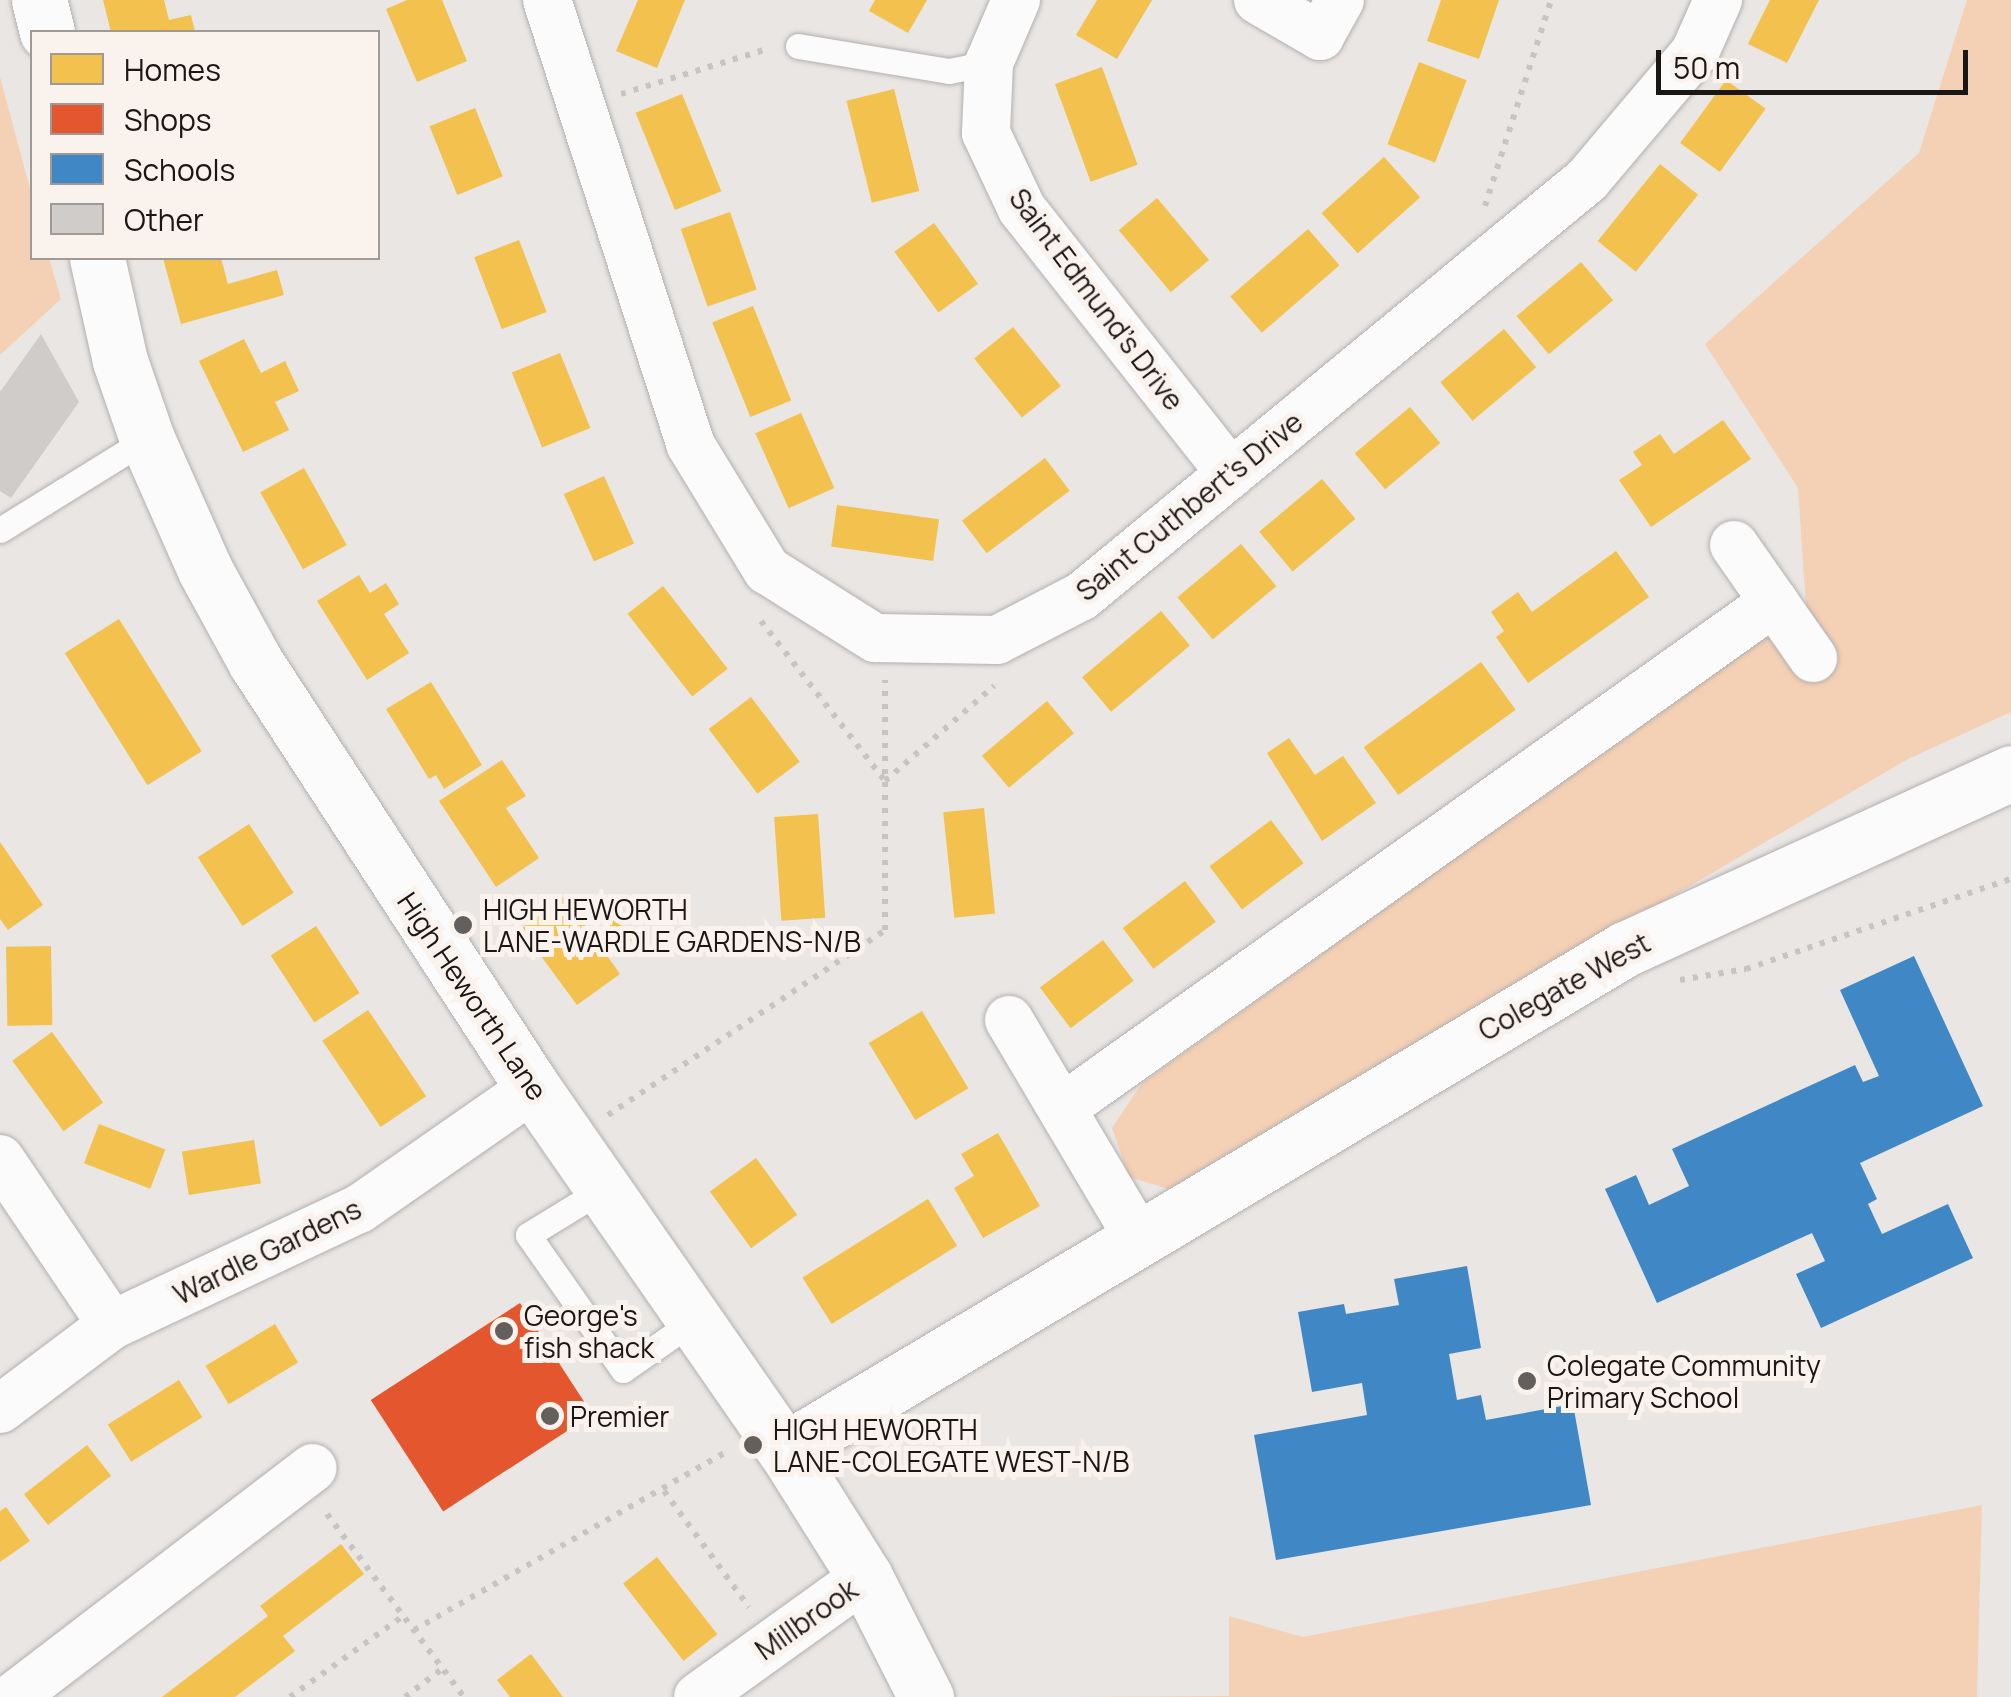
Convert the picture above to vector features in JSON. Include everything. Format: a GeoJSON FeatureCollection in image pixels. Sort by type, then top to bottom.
{"type":"FeatureCollection","features":[{"type":"Feature","properties":{"kind":"street"},"geometry":{"type":"LineString","coordinates":[[39,0],[46,30]]}},
{"type":"Feature","properties":{"kind":"street","name":"Saint Cuthbert's Drive"},"geometry":{"type":"LineString","coordinates":[[548,0],[690,444],[767,570],[886,638],[997,640],[1082,596],[1587,180],[1695,52],[1718,0]]}},
{"type":"Feature","properties":{"kind":"street","name":"Saint Edmund's Drive"},"geometry":{"type":"LineString","coordinates":[[1016,0],[988,62],[986,133],[1022,209],[1231,474]]}},
{"type":"Feature","properties":{"kind":"street"},"geometry":{"type":"LineString","coordinates":[[1258,0],[1320,36],[1340,0]]}},
{"type":"Feature","properties":{"kind":"street","name":"High Heworth Lane"},"geometry":{"type":"LineString","coordinates":[[97,260],[120,362],[147,440],[205,570],[256,663],[533,1088],[776,1438],[865,1577],[926,1697]]}},
{"type":"Feature","properties":{"kind":"street"},"geometry":{"type":"LineString","coordinates":[[1734,545],[1813,658]]}},
{"type":"Feature","properties":{"kind":"street"},"geometry":{"type":"LineString","coordinates":[[1065,1106],[1774,602]]}},
{"type":"Feature","properties":{"kind":"street","name":"Colegate West"},"geometry":{"type":"LineString","coordinates":[[776,1438],[1138,1236],[1625,948],[2011,774]]}},
{"type":"Feature","properties":{"kind":"street"},"geometry":{"type":"LineString","coordinates":[[1009,1020],[1065,1106],[1138,1236]]}},
{"type":"Feature","properties":{"kind":"street","name":"Wardle Gardens"},"geometry":{"type":"LineString","coordinates":[[0,1410],[112,1325],[359,1208],[533,1088]]}},
{"type":"Feature","properties":{"kind":"street"},"geometry":{"type":"LineString","coordinates":[[0,1159],[112,1325]]}},
{"type":"Feature","properties":{"kind":"street"},"geometry":{"type":"LineString","coordinates":[[13,1697],[306,1473]]}},
{"type":"Feature","properties":{"kind":"street","name":"Millbrook"},"geometry":{"type":"LineString","coordinates":[[698,1697],[865,1577]]}},
{"type":"Feature","properties":{"kind":"lane"},"geometry":{"type":"LineString","coordinates":[[798,46],[949,71],[988,62]]}},
{"type":"Feature","properties":{"kind":"lane"},"geometry":{"type":"LineString","coordinates":[[0,530],[147,440]]}},
{"type":"Feature","properties":{"kind":"lane"},"geometry":{"type":"LineString","coordinates":[[604,1190],[528,1235],[624,1370],[695,1320]]}},
{"type":"Feature","properties":{"kind":"path"},"geometry":{"type":"LineString","coordinates":[[1482,212],[1551,0]]}},
{"type":"Feature","properties":{"kind":"path"},"geometry":{"type":"LineString","coordinates":[[581,106],[774,47],[798,46]]}},
{"type":"Feature","properties":{"kind":"path"},"geometry":{"type":"LineString","coordinates":[[569,1140],[885,930],[886,638]]}},
{"type":"Feature","properties":{"kind":"path"},"geometry":{"type":"LineString","coordinates":[[1625,948],[1648,985],[1746,968],[2011,879]]}},
{"type":"Feature","properties":{"kind":"path"},"geometry":{"type":"LineString","coordinates":[[414,1630],[664,1491],[776,1438]]}},
{"type":"Feature","properties":{"kind":"path"},"geometry":{"type":"LineString","coordinates":[[306,1473],[403,1616],[464,1697]]}},
{"type":"Feature","properties":{"kind":"path"},"geometry":{"type":"LineString","coordinates":[[664,1491],[773,1641]]}},
{"type":"Feature","properties":{"kind":"path"},"geometry":{"type":"LineString","coordinates":[[290,1697],[403,1616]]}},
{"type":"Feature","properties":{"kind":"path"},"geometry":{"type":"LineString","coordinates":[[404,1697],[442,1669]]}},
{"type":"Feature","properties":{"kind":"shaded area"},"geometry":{"type":"Polygon","coordinates":[[[1967,0],[2011,0],[2011,712],[1908,759],[1169,1189],[1129,1177],[1112,1128],[1142,1083],[1806,606],[1798,488],[1705,344],[1919,153],[1967,0]]]}},
{"type":"Feature","properties":{"kind":"shaded area"},"geometry":{"type":"Polygon","coordinates":[[[0,77],[30,189],[30,260],[50,260],[61,299],[0,355],[0,77]]]}},
{"type":"Feature","properties":{"kind":"shaded area"},"geometry":{"type":"Polygon","coordinates":[[[1982,1505],[1977,1697],[1070,1697],[1229,1696],[1229,1616],[1303,1637],[1982,1505]]]}},
{"type":"Feature","properties":{"kind":"building: Homes"},"geometry":{"type":"Polygon","coordinates":[[[103,0],[164,0],[169,20],[191,15],[195,30],[110,30],[103,0]]]}},
{"type":"Feature","properties":{"kind":"building: Homes"},"geometry":{"type":"Polygon","coordinates":[[[407,0],[442,0],[467,61],[417,82],[386,9],[407,0]]]}},
{"type":"Feature","properties":{"kind":"building: Homes"},"geometry":{"type":"Polygon","coordinates":[[[638,0],[685,0],[657,68],[616,51],[638,0]]]}},
{"type":"Feature","properties":{"kind":"building: Homes"},"geometry":{"type":"Polygon","coordinates":[[[875,0],[927,0],[908,33],[869,11],[875,0]]]}},
{"type":"Feature","properties":{"kind":"building: Homes"},"geometry":{"type":"Polygon","coordinates":[[[1097,0],[1152,0],[1117,59],[1076,35],[1097,0]]]}},
{"type":"Feature","properties":{"kind":"building: Homes"},"geometry":{"type":"Polygon","coordinates":[[[1441,0],[1499,0],[1479,59],[1427,41],[1441,0]]]}},
{"type":"Feature","properties":{"kind":"building: Homes"},"geometry":{"type":"Polygon","coordinates":[[[1770,0],[1819,0],[1787,63],[1748,44],[1770,0]]]}},
{"type":"Feature","properties":{"kind":"building: Homes"},"geometry":{"type":"Polygon","coordinates":[[[1419,62],[1467,80],[1435,162],[1387,144],[1419,62]]]}},
{"type":"Feature","properties":{"kind":"building: Homes"},"geometry":{"type":"Polygon","coordinates":[[[1102,67],[1138,165],[1091,182],[1055,84],[1102,67]]]}},
{"type":"Feature","properties":{"kind":"building: Homes"},"geometry":{"type":"Polygon","coordinates":[[[1726,80],[1766,109],[1720,172],[1680,143],[1726,80]]]}},
{"type":"Feature","properties":{"kind":"building: Homes"},"geometry":{"type":"Polygon","coordinates":[[[894,89],[919,191],[872,203],[846,101],[894,89]]]}},
{"type":"Feature","properties":{"kind":"building: Homes"},"geometry":{"type":"Polygon","coordinates":[[[682,94],[721,191],[675,210],[636,113],[682,94]]]}},
{"type":"Feature","properties":{"kind":"building: Homes"},"geometry":{"type":"Polygon","coordinates":[[[475,108],[503,177],[457,195],[430,126],[475,108]]]}},
{"type":"Feature","properties":{"kind":"building: Homes"},"geometry":{"type":"Polygon","coordinates":[[[1384,157],[1420,197],[1358,253],[1322,213],[1384,157]]]}},
{"type":"Feature","properties":{"kind":"building: Homes"},"geometry":{"type":"Polygon","coordinates":[[[1660,164],[1698,195],[1636,272],[1598,241],[1660,164]]]}},
{"type":"Feature","properties":{"kind":"building: Homes"},"geometry":{"type":"Polygon","coordinates":[[[1157,198],[1209,260],[1171,292],[1119,230],[1157,198]]]}},
{"type":"Feature","properties":{"kind":"building: Homes"},"geometry":{"type":"Polygon","coordinates":[[[730,212],[757,290],[708,306],[681,229],[730,212]]]}},
{"type":"Feature","properties":{"kind":"building: Homes"},"geometry":{"type":"Polygon","coordinates":[[[934,223],[978,284],[938,312],[894,252],[934,223]]]}},
{"type":"Feature","properties":{"kind":"building: Homes"},"geometry":{"type":"Polygon","coordinates":[[[1308,229],[1339,265],[1262,333],[1230,297],[1308,229]]]}},
{"type":"Feature","properties":{"kind":"building: Homes"},"geometry":{"type":"Polygon","coordinates":[[[519,240],[547,312],[502,329],[474,257],[519,240]]]}},
{"type":"Feature","properties":{"kind":"building: Homes"},"geometry":{"type":"Polygon","coordinates":[[[164,260],[222,260],[228,284],[277,270],[284,295],[181,324],[164,260]]]}},
{"type":"Feature","properties":{"kind":"building: Homes"},"geometry":{"type":"Polygon","coordinates":[[[1581,262],[1613,300],[1549,354],[1517,316],[1581,262]]]}},
{"type":"Feature","properties":{"kind":"building: Homes"},"geometry":{"type":"Polygon","coordinates":[[[753,306],[791,401],[750,417],[712,322],[753,306]]]}},
{"type":"Feature","properties":{"kind":"building: Homes"},"geometry":{"type":"Polygon","coordinates":[[[1013,327],[1061,386],[1022,418],[974,358],[1013,327]]]}},
{"type":"Feature","properties":{"kind":"building: Homes"},"geometry":{"type":"Polygon","coordinates":[[[1504,329],[1536,367],[1473,421],[1440,382],[1504,329]]]}},
{"type":"Feature","properties":{"kind":"building: Homes"},"geometry":{"type":"Polygon","coordinates":[[[244,339],[261,373],[285,361],[299,391],[275,402],[289,430],[243,452],[199,361],[244,339]]]}},
{"type":"Feature","properties":{"kind":"building: Homes"},"geometry":{"type":"Polygon","coordinates":[[[560,353],[590,428],[542,448],[512,372],[560,353]]]}},
{"type":"Feature","properties":{"kind":"building: Homes"},"geometry":{"type":"Polygon","coordinates":[[[1410,407],[1440,443],[1385,489],[1355,453],[1410,407]]]}},
{"type":"Feature","properties":{"kind":"building: Homes"},"geometry":{"type":"Polygon","coordinates":[[[801,413],[834,488],[789,508],[755,433],[801,413]]]}},
{"type":"Feature","properties":{"kind":"building: Homes"},"geometry":{"type":"Polygon","coordinates":[[[1723,420],[1751,459],[1651,527],[1619,480],[1642,465],[1633,452],[1660,434],[1674,454],[1723,420]]]}},
{"type":"Feature","properties":{"kind":"building: Homes"},"geometry":{"type":"Polygon","coordinates":[[[1045,458],[1070,491],[987,553],[962,521],[1045,458]]]}},
{"type":"Feature","properties":{"kind":"building: Homes"},"geometry":{"type":"Polygon","coordinates":[[[304,468],[347,545],[303,569],[260,492],[304,468]]]}},
{"type":"Feature","properties":{"kind":"building: Homes"},"geometry":{"type":"Polygon","coordinates":[[[604,476],[634,544],[594,561],[564,494],[604,476]]]}},
{"type":"Feature","properties":{"kind":"building: Homes"},"geometry":{"type":"Polygon","coordinates":[[[1322,479],[1355,519],[1293,572],[1259,532],[1322,479]]]}},
{"type":"Feature","properties":{"kind":"building: Homes"},"geometry":{"type":"Polygon","coordinates":[[[837,505],[939,519],[933,561],[831,547],[837,505]]]}},
{"type":"Feature","properties":{"kind":"building: Homes"},"geometry":{"type":"Polygon","coordinates":[[[1241,544],[1276,586],[1213,639],[1177,597],[1241,544]]]}},
{"type":"Feature","properties":{"kind":"building: Homes"},"geometry":{"type":"Polygon","coordinates":[[[1616,551],[1649,597],[1528,683],[1496,637],[1504,631],[1491,612],[1518,592],[1532,612],[1616,551]]]}},
{"type":"Feature","properties":{"kind":"building: Homes"},"geometry":{"type":"Polygon","coordinates":[[[359,575],[370,593],[386,583],[399,604],[384,614],[409,653],[367,680],[317,601],[359,575]]]}},
{"type":"Feature","properties":{"kind":"building: Homes"},"geometry":{"type":"Polygon","coordinates":[[[663,586],[728,669],[692,696],[628,614],[663,586]]]}},
{"type":"Feature","properties":{"kind":"building: Homes"},"geometry":{"type":"Polygon","coordinates":[[[1161,611],[1190,645],[1111,712],[1082,677],[1161,611]]]}},
{"type":"Feature","properties":{"kind":"building: Homes"},"geometry":{"type":"Polygon","coordinates":[[[119,619],[202,751],[147,785],[65,653],[119,619]]]}},
{"type":"Feature","properties":{"kind":"building: Homes"},"geometry":{"type":"Polygon","coordinates":[[[1481,662],[1516,710],[1398,795],[1364,747],[1481,662]]]}},
{"type":"Feature","properties":{"kind":"building: Homes"},"geometry":{"type":"Polygon","coordinates":[[[431,682],[482,765],[444,789],[436,775],[429,779],[386,709],[431,682]]]}},
{"type":"Feature","properties":{"kind":"building: Homes"},"geometry":{"type":"Polygon","coordinates":[[[751,697],[800,762],[757,794],[709,729],[751,697]]]}},
{"type":"Feature","properties":{"kind":"building: Homes"},"geometry":{"type":"Polygon","coordinates":[[[1047,701],[1074,733],[1009,788],[982,756],[1047,701]]]}},
{"type":"Feature","properties":{"kind":"building: Homes"},"geometry":{"type":"Polygon","coordinates":[[[1289,738],[1315,775],[1343,756],[1376,803],[1322,841],[1267,753],[1289,738]]]}},
{"type":"Feature","properties":{"kind":"building: Homes"},"geometry":{"type":"Polygon","coordinates":[[[502,760],[526,796],[506,808],[539,858],[496,887],[439,801],[502,760]]]}},
{"type":"Feature","properties":{"kind":"building: Homes"},"geometry":{"type":"Polygon","coordinates":[[[984,808],[995,913],[954,918],[943,812],[984,808]]]}},
{"type":"Feature","properties":{"kind":"building: Homes"},"geometry":{"type":"Polygon","coordinates":[[[818,814],[825,918],[781,921],[774,817],[818,814]]]}},
{"type":"Feature","properties":{"kind":"building: Homes"},"geometry":{"type":"Polygon","coordinates":[[[1271,820],[1303,863],[1242,909],[1210,866],[1271,820]]]}},
{"type":"Feature","properties":{"kind":"building: Homes"},"geometry":{"type":"Polygon","coordinates":[[[249,824],[294,893],[243,926],[198,857],[249,824]]]}},
{"type":"Feature","properties":{"kind":"building: Homes"},"geometry":{"type":"Polygon","coordinates":[[[0,842],[43,905],[8,930],[0,919],[0,842]]]}},
{"type":"Feature","properties":{"kind":"building: Homes"},"geometry":{"type":"Polygon","coordinates":[[[1185,881],[1216,922],[1153,969],[1123,928],[1185,881]]]}},
{"type":"Feature","properties":{"kind":"building: Homes"},"geometry":{"type":"Polygon","coordinates":[[[564,897],[592,935],[616,918],[632,940],[608,957],[620,974],[577,1005],[521,929],[564,897]]]}},
{"type":"Feature","properties":{"kind":"building: Homes"},"geometry":{"type":"Polygon","coordinates":[[[316,926],[360,993],[314,1023],[271,955],[316,926]]]}},
{"type":"Feature","properties":{"kind":"building: Homes"},"geometry":{"type":"Polygon","coordinates":[[[1103,940],[1134,981],[1071,1028],[1040,988],[1103,940]]]}},
{"type":"Feature","properties":{"kind":"building: Homes"},"geometry":{"type":"Polygon","coordinates":[[[51,946],[52,1025],[7,1026],[6,947],[51,946]]]}},
{"type":"Feature","properties":{"kind":"building: Homes"},"geometry":{"type":"Polygon","coordinates":[[[368,1010],[426,1096],[381,1127],[322,1041],[368,1010]]]}},
{"type":"Feature","properties":{"kind":"building: Homes"},"geometry":{"type":"Polygon","coordinates":[[[922,1011],[968,1088],[915,1120],[869,1043],[922,1011]]]}},
{"type":"Feature","properties":{"kind":"building: Homes"},"geometry":{"type":"Polygon","coordinates":[[[52,1032],[103,1102],[63,1131],[12,1061],[52,1032]]]}},
{"type":"Feature","properties":{"kind":"building: Homes"},"geometry":{"type":"Polygon","coordinates":[[[99,1124],[165,1149],[150,1189],[84,1163],[99,1124]]]}},
{"type":"Feature","properties":{"kind":"building: Homes"},"geometry":{"type":"Polygon","coordinates":[[[998,1133],[1040,1206],[983,1238],[954,1188],[974,1176],[961,1154],[998,1133]]]}},
{"type":"Feature","properties":{"kind":"building: Homes"},"geometry":{"type":"Polygon","coordinates":[[[254,1140],[261,1183],[189,1195],[182,1151],[254,1140]]]}},
{"type":"Feature","properties":{"kind":"building: Homes"},"geometry":{"type":"Polygon","coordinates":[[[756,1158],[797,1215],[751,1248],[710,1192],[756,1158]]]}},
{"type":"Feature","properties":{"kind":"building: Homes"},"geometry":{"type":"Polygon","coordinates":[[[928,1199],[957,1246],[832,1324],[802,1277],[928,1199]]]}},
{"type":"Feature","properties":{"kind":"building: Homes"},"geometry":{"type":"Polygon","coordinates":[[[275,1324],[298,1363],[229,1404],[206,1366],[275,1324]]]}},
{"type":"Feature","properties":{"kind":"building: Homes"},"geometry":{"type":"Polygon","coordinates":[[[179,1380],[202,1417],[131,1462],[108,1425],[179,1380]]]}},
{"type":"Feature","properties":{"kind":"building: Homes"},"geometry":{"type":"Polygon","coordinates":[[[87,1445],[111,1476],[48,1525],[24,1494],[87,1445]]]}},
{"type":"Feature","properties":{"kind":"building: Homes"},"geometry":{"type":"Polygon","coordinates":[[[6,1507],[30,1541],[0,1562],[0,1511],[6,1507]]]}},
{"type":"Feature","properties":{"kind":"building: Homes"},"geometry":{"type":"Polygon","coordinates":[[[341,1544],[364,1574],[283,1636],[295,1651],[235,1697],[162,1697],[268,1616],[260,1606],[341,1544]]]}},
{"type":"Feature","properties":{"kind":"building: Homes"},"geometry":{"type":"Polygon","coordinates":[[[657,1557],[717,1634],[683,1661],[623,1583],[657,1557]]]}},
{"type":"Feature","properties":{"kind":"building: Homes"},"geometry":{"type":"Polygon","coordinates":[[[531,1654],[563,1697],[510,1697],[497,1680],[531,1654]]]}},
{"type":"Feature","properties":{"kind":"building: Shops"},"geometry":{"type":"Polygon","coordinates":[[[520,1303],[592,1415],[443,1511],[371,1400],[520,1303]]]}},
{"type":"Feature","properties":{"kind":"building: Schools"},"geometry":{"type":"Polygon","coordinates":[[[1914,956],[1983,1106],[1860,1163],[1877,1199],[1868,1204],[1882,1234],[1948,1204],[1973,1258],[1821,1328],[1796,1274],[1825,1261],[1812,1233],[1657,1303],[1605,1189],[1636,1175],[1649,1205],[1689,1186],[1672,1149],[1855,1065],[1863,1082],[1879,1076],[1840,990],[1914,956]]]}},
{"type":"Feature","properties":{"kind":"building: Schools"},"geometry":{"type":"Polygon","coordinates":[[[1467,1266],[1481,1348],[1449,1354],[1457,1400],[1481,1395],[1486,1420],[1573,1404],[1591,1505],[1276,1560],[1254,1435],[1367,1415],[1362,1383],[1312,1392],[1298,1312],[1344,1304],[1346,1314],[1399,1305],[1394,1279],[1467,1266]]]}},
{"type":"Feature","properties":{"kind":"building: Other"},"geometry":{"type":"Polygon","coordinates":[[[41,334],[79,402],[11,498],[0,491],[0,392],[41,334]]]}},
{"type":"Feature","properties":{"kind":"place","name":"HIGH HEWORTH LANE-WARDLE GARDENS-N/B"},"geometry":{"type":"Point","coordinates":[463,925]}},
{"type":"Feature","properties":{"kind":"place","name":"George's fish shack"},"geometry":{"type":"Point","coordinates":[504,1331]}},
{"type":"Feature","properties":{"kind":"place","name":"Colegate Community Primary School"},"geometry":{"type":"Point","coordinates":[1527,1381]}},
{"type":"Feature","properties":{"kind":"place","name":"Premier"},"geometry":{"type":"Point","coordinates":[550,1416]}},
{"type":"Feature","properties":{"kind":"place","name":"HIGH HEWORTH LANE-COLEGATE WEST-N/B"},"geometry":{"type":"Point","coordinates":[753,1445]}}]}
